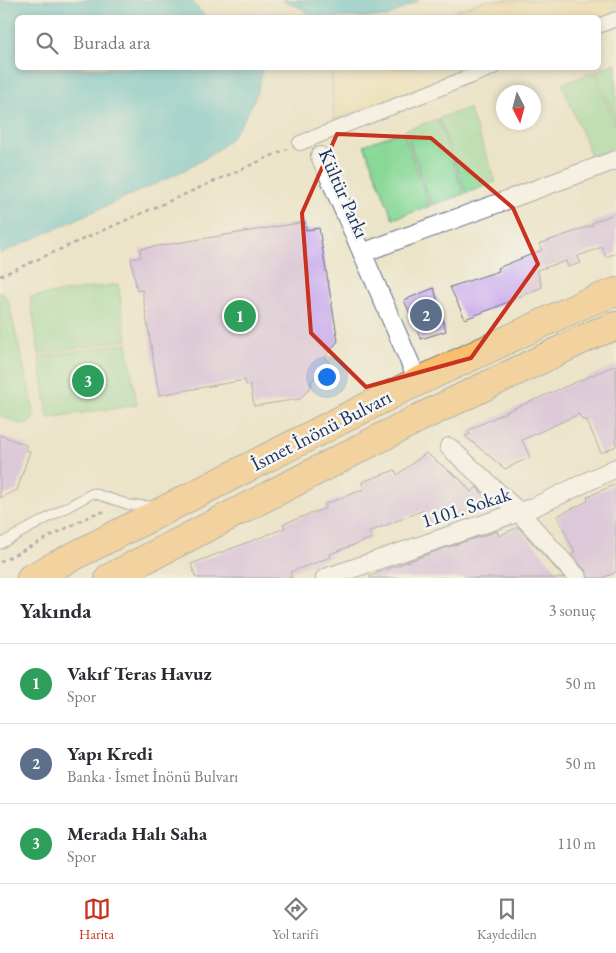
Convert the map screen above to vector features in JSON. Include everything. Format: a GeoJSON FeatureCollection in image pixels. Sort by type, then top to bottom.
{"type":"FeatureCollection","features":[{"type":"Feature","properties":{"kind":"main road","name":"İsmet İnönü Bulvarı"},"geometry":{"type":"LineString","coordinates":[[31,578],[418,381],[586,303],[616,292]]}},
{"type":"Feature","properties":{"kind":"main road","name":"İsmet İnönü Bulvarı"},"geometry":{"type":"LineString","coordinates":[[110,578],[138,571],[417,419],[596,333],[616,326]]}},
{"type":"Feature","properties":{"kind":"main road"},"geometry":{"type":"LineString","coordinates":[[128,528],[138,571]]}},
{"type":"Feature","properties":{"kind":"street"},"geometry":{"type":"LineString","coordinates":[[601,25],[616,19]]}},
{"type":"Feature","properties":{"kind":"street","name":"Kültür Parkı"},"geometry":{"type":"LineString","coordinates":[[300,143],[487,70]]}},
{"type":"Feature","properties":{"kind":"street"},"geometry":{"type":"LineString","coordinates":[[320,156],[418,381]]}},
{"type":"Feature","properties":{"kind":"street"},"geometry":{"type":"LineString","coordinates":[[362,253],[616,160]]}},
{"type":"Feature","properties":{"kind":"street"},"geometry":{"type":"LineString","coordinates":[[449,447],[519,512],[578,578]]}},
{"type":"Feature","properties":{"kind":"street","name":"1101. Sokak"},"geometry":{"type":"LineString","coordinates":[[325,578],[534,507],[616,468]]}},
{"type":"Feature","properties":{"kind":"lane"},"geometry":{"type":"LineString","coordinates":[[0,544],[93,493],[130,505],[171,506]]}},
{"type":"Feature","properties":{"kind":"path"},"geometry":{"type":"LineString","coordinates":[[0,276],[300,143]]}},
{"type":"Feature","properties":{"kind":"path"},"geometry":{"type":"LineString","coordinates":[[0,562],[89,518]]}},
{"type":"Feature","properties":{"kind":"highlighted area"},"geometry":{"type":"Polygon","coordinates":[[[337,134],[431,138],[513,208],[538,264],[471,358],[366,387],[311,333],[302,213],[337,134]]]}},
{"type":"Feature","properties":{"kind":"green space"},"geometry":{"type":"Polygon","coordinates":[[[616,63],[616,122],[596,71],[616,63]]]}},
{"type":"Feature","properties":{"kind":"green space"},"geometry":{"type":"Polygon","coordinates":[[[594,72],[616,127],[616,146],[591,156],[562,84],[594,72]]]}},
{"type":"Feature","properties":{"kind":"green space"},"geometry":{"type":"Polygon","coordinates":[[[469,108],[496,182],[466,193],[439,118],[469,108]]]}},
{"type":"Feature","properties":{"kind":"green space"},"geometry":{"type":"Polygon","coordinates":[[[438,119],[464,194],[432,205],[405,130],[438,119]]]}},
{"type":"Feature","properties":{"kind":"green space"},"geometry":{"type":"Polygon","coordinates":[[[403,131],[430,206],[393,219],[364,145],[403,131]]]}},
{"type":"Feature","properties":{"kind":"green space"},"geometry":{"type":"Polygon","coordinates":[[[118,284],[127,340],[39,354],[30,297],[118,284]]]}},
{"type":"Feature","properties":{"kind":"green space"},"geometry":{"type":"Polygon","coordinates":[[[0,292],[8,300],[34,411],[33,419],[27,424],[20,424],[0,416],[0,292]]]}},
{"type":"Feature","properties":{"kind":"green space"},"geometry":{"type":"Polygon","coordinates":[[[127,343],[137,405],[48,418],[39,357],[127,343]]]}},
{"type":"Feature","properties":{"kind":"sand"},"geometry":{"type":"Polygon","coordinates":[[[487,0],[616,0],[616,14],[601,20],[601,15],[444,15],[487,0]]]}},
{"type":"Feature","properties":{"kind":"sand"},"geometry":{"type":"Polygon","coordinates":[[[331,70],[469,70],[334,120],[331,70]]]}},
{"type":"Feature","properties":{"kind":"water"},"geometry":{"type":"Polygon","coordinates":[[[0,0],[196,0],[193,3],[204,15],[15,15],[15,70],[262,70],[254,101],[234,134],[219,149],[187,169],[0,254],[0,0]]]}},
{"type":"Feature","properties":{"kind":"water"},"geometry":{"type":"Polygon","coordinates":[[[282,0],[419,0],[391,15],[308,15],[305,10],[282,0]]]}},
{"type":"Feature","properties":{"kind":"building"},"geometry":{"type":"Polygon","coordinates":[[[616,213],[616,253],[606,257],[602,247],[578,256],[581,263],[568,267],[566,261],[537,270],[542,287],[465,319],[450,287],[499,271],[498,268],[542,250],[539,244],[593,225],[592,223],[616,213]]]}},
{"type":"Feature","properties":{"kind":"building"},"geometry":{"type":"Polygon","coordinates":[[[305,222],[306,230],[319,228],[338,341],[324,358],[329,362],[310,383],[312,385],[300,399],[254,406],[250,384],[246,385],[245,380],[159,395],[142,290],[137,291],[131,259],[141,257],[140,249],[305,222]]]}},
{"type":"Feature","properties":{"kind":"building"},"geometry":{"type":"Polygon","coordinates":[[[434,288],[446,331],[421,339],[404,300],[434,288]]]}},
{"type":"Feature","properties":{"kind":"building"},"geometry":{"type":"Polygon","coordinates":[[[616,365],[616,446],[601,453],[586,419],[583,421],[579,414],[522,440],[530,457],[505,469],[465,436],[470,434],[467,431],[508,411],[616,365]]]}},
{"type":"Feature","properties":{"kind":"building"},"geometry":{"type":"Polygon","coordinates":[[[0,435],[26,445],[26,450],[30,451],[17,490],[0,498],[0,435]]]}},
{"type":"Feature","properties":{"kind":"building"},"geometry":{"type":"Polygon","coordinates":[[[426,453],[461,480],[471,492],[477,487],[487,500],[474,510],[433,522],[424,510],[369,532],[372,538],[330,554],[331,557],[290,572],[292,578],[196,578],[191,564],[285,528],[283,524],[326,508],[325,504],[364,489],[362,482],[395,470],[397,475],[426,453]]]}},
{"type":"Feature","properties":{"kind":"building"},"geometry":{"type":"Polygon","coordinates":[[[616,484],[616,572],[603,578],[588,578],[586,571],[571,554],[575,552],[557,516],[588,501],[587,497],[616,484]]]}},
{"type":"Feature","properties":{"kind":"building"},"geometry":{"type":"Polygon","coordinates":[[[518,527],[564,578],[370,578],[370,576],[436,551],[497,531],[499,536],[518,527]]]}},
{"type":"Feature","properties":{"kind":"place","name":"Yapı Kredi"},"geometry":{"type":"Point","coordinates":[426,315]}},
{"type":"Feature","properties":{"kind":"place","name":"Vakıf Teras Havuz"},"geometry":{"type":"Point","coordinates":[240,316]}},
{"type":"Feature","properties":{"kind":"place","name":"Merada Halı Saha"},"geometry":{"type":"Point","coordinates":[88,381]}}]}
